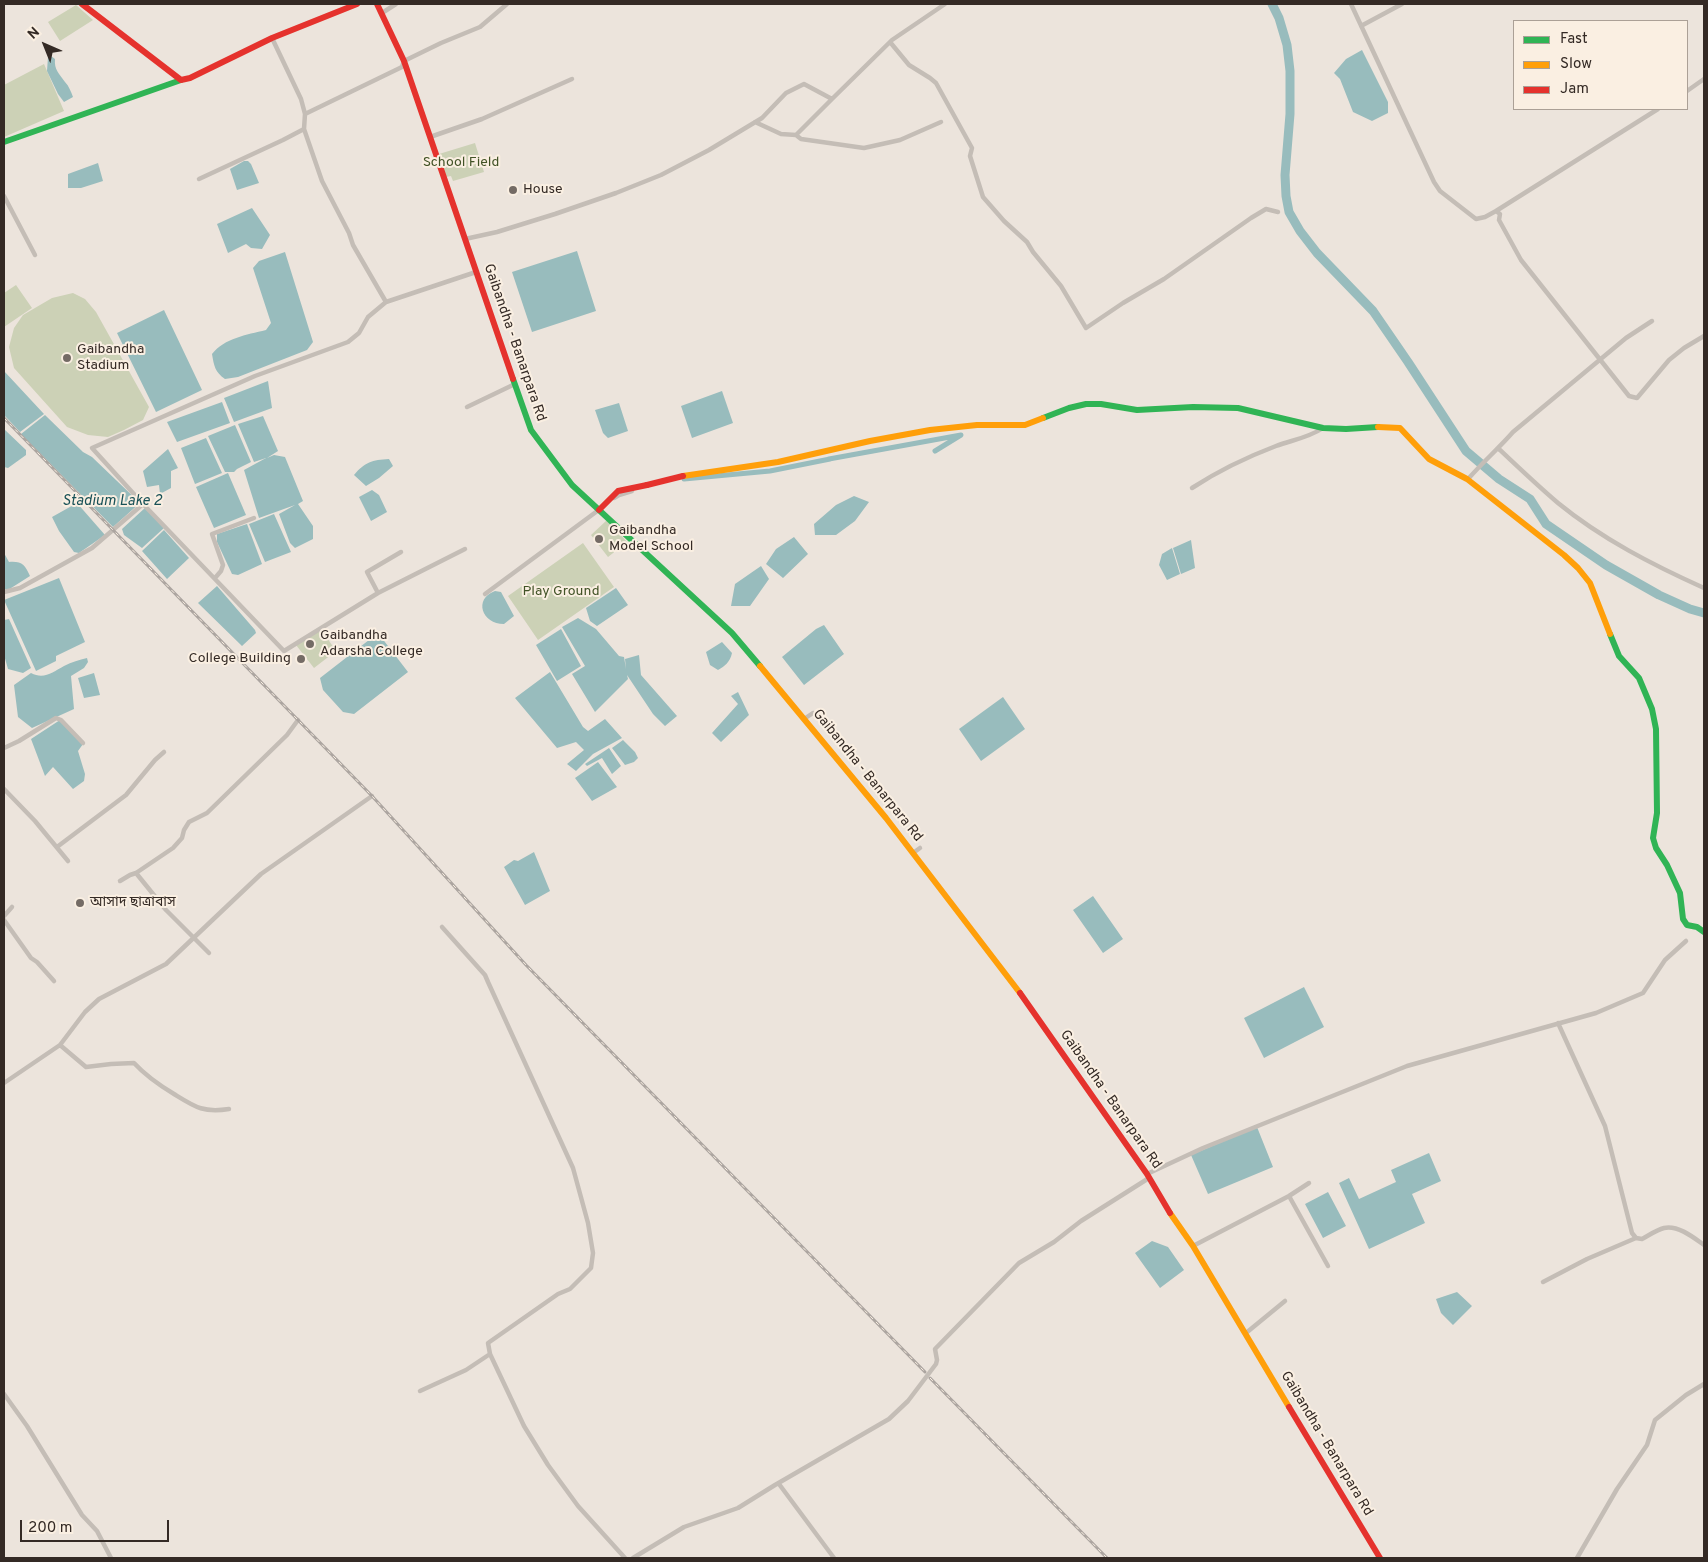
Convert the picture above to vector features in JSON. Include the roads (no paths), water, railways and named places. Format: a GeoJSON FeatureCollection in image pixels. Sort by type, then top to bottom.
{"type":"FeatureCollection","features":[{"type":"Feature","properties":{"kind":"street"},"geometry":{"type":"LineString","coordinates":[[82,4],[181,80]]}},
{"type":"Feature","properties":{"kind":"street"},"geometry":{"type":"LineString","coordinates":[[4,142],[190,78],[272,38],[357,4]]}},
{"type":"Feature","properties":{"kind":"street","name":"Gaibandha - Banarpara Rd"},"geometry":{"type":"LineString","coordinates":[[377,4],[404,61],[531,430],[572,485],[732,633],[913,852],[1004,970],[1148,1176],[1193,1246],[1380,1558]]}},
{"type":"Feature","properties":{"kind":"street"},"geometry":{"type":"LineString","coordinates":[[382,13],[396,4]]}},
{"type":"Feature","properties":{"kind":"street"},"geometry":{"type":"LineString","coordinates":[[305,114],[402,67],[404,61],[441,42],[480,27],[507,4]]}},
{"type":"Feature","properties":{"kind":"street"},"geometry":{"type":"LineString","coordinates":[[796,135],[890,42],[945,4]]}},
{"type":"Feature","properties":{"kind":"street"},"geometry":{"type":"LineString","coordinates":[[1351,4],[1440,191],[1476,219],[1496,211],[1656,110]]}},
{"type":"Feature","properties":{"kind":"street"},"geometry":{"type":"LineString","coordinates":[[1361,26],[1402,4]]}},
{"type":"Feature","properties":{"kind":"street"},"geometry":{"type":"LineString","coordinates":[[272,38],[301,99],[305,114],[304,129],[322,181],[349,233],[353,245],[386,302]]}},
{"type":"Feature","properties":{"kind":"street"},"geometry":{"type":"LineString","coordinates":[[890,42],[909,66],[936,83],[972,148],[970,156],[983,197],[1004,221],[1027,242],[1060,286],[1086,328],[1123,302],[1164,278],[1251,218],[1266,209],[1278,212]]}},
{"type":"Feature","properties":{"kind":"street"},"geometry":{"type":"LineString","coordinates":[[430,137],[482,119],[572,79]]}},
{"type":"Feature","properties":{"kind":"street"},"geometry":{"type":"LineString","coordinates":[[1688,90],[1704,80]]}},
{"type":"Feature","properties":{"kind":"street"},"geometry":{"type":"LineString","coordinates":[[465,239],[497,232],[555,214],[616,193],[660,175],[709,150],[762,118],[786,93],[804,84],[832,98]]}},
{"type":"Feature","properties":{"kind":"street"},"geometry":{"type":"LineString","coordinates":[[755,122],[781,134],[796,135],[801,139],[864,148],[900,140],[941,122]]}},
{"type":"Feature","properties":{"kind":"street"},"geometry":{"type":"LineString","coordinates":[[199,180],[304,129]]}},
{"type":"Feature","properties":{"kind":"street"},"geometry":{"type":"LineString","coordinates":[[4,196],[35,255]]}},
{"type":"Feature","properties":{"kind":"street"},"geometry":{"type":"LineString","coordinates":[[1496,211],[1500,214],[1499,220],[1521,260],[1629,396],[1637,398],[1669,360],[1704,336]]}},
{"type":"Feature","properties":{"kind":"street"},"geometry":{"type":"LineString","coordinates":[[465,550],[378,593],[284,651],[92,448],[255,376],[348,342],[359,333],[368,317],[386,302],[476,272]]}},
{"type":"Feature","properties":{"kind":"street"},"geometry":{"type":"LineString","coordinates":[[1468,479],[1492,452],[1499,449],[1512,432],[1626,338],[1652,321]]}},
{"type":"Feature","properties":{"kind":"street"},"geometry":{"type":"LineString","coordinates":[[467,407],[515,384]]}},
{"type":"Feature","properties":{"kind":"street"},"geometry":{"type":"LineString","coordinates":[[599,510],[618,491],[683,476],[778,462],[870,441],[930,430],[977,425],[1025,425],[1086,404],[1101,404],[1137,410],[1193,407],[1238,408],[1322,428],[1346,429],[1386,426],[1400,428],[1429,459],[1468,479],[1564,555],[1590,583],[1619,656],[1639,678],[1652,709],[1656,729],[1657,813],[1653,838],[1656,848],[1667,865],[1680,892],[1683,920],[1687,925],[1698,927],[1704,932]]}},
{"type":"Feature","properties":{"kind":"street"},"geometry":{"type":"LineString","coordinates":[[1192,488],[1212,475],[1274,446],[1314,434],[1322,428]]}},
{"type":"Feature","properties":{"kind":"street"},"geometry":{"type":"LineString","coordinates":[[1499,449],[1559,504],[1600,534],[1652,564],[1704,588]]}},
{"type":"Feature","properties":{"kind":"street"},"geometry":{"type":"LineString","coordinates":[[485,594],[619,495],[664,480]]}},
{"type":"Feature","properties":{"kind":"street"},"geometry":{"type":"LineString","coordinates":[[4,592],[20,588],[92,548],[143,504]]}},
{"type":"Feature","properties":{"kind":"street"},"geometry":{"type":"LineString","coordinates":[[215,578],[223,565],[212,534],[254,518]]}},
{"type":"Feature","properties":{"kind":"street"},"geometry":{"type":"LineString","coordinates":[[378,593],[367,572],[401,552]]}},
{"type":"Feature","properties":{"kind":"street"},"geometry":{"type":"LineString","coordinates":[[804,719],[813,713]]}},
{"type":"Feature","properties":{"kind":"street"},"geometry":{"type":"LineString","coordinates":[[4,748],[56,718],[61,720],[83,743]]}},
{"type":"Feature","properties":{"kind":"street"},"geometry":{"type":"LineString","coordinates":[[120,881],[136,873],[173,848],[182,838],[188,822],[208,813],[287,735],[298,720]]}},
{"type":"Feature","properties":{"kind":"street"},"geometry":{"type":"LineString","coordinates":[[57,847],[126,795],[164,752]]}},
{"type":"Feature","properties":{"kind":"street"},"geometry":{"type":"LineString","coordinates":[[4,789],[68,861]]}},
{"type":"Feature","properties":{"kind":"street"},"geometry":{"type":"LineString","coordinates":[[4,1083],[60,1045],[85,1012],[99,1000],[166,964],[261,874],[372,796]]}},
{"type":"Feature","properties":{"kind":"street"},"geometry":{"type":"LineString","coordinates":[[913,852],[920,848]]}},
{"type":"Feature","properties":{"kind":"street"},"geometry":{"type":"LineString","coordinates":[[136,873],[166,910],[209,953]]}},
{"type":"Feature","properties":{"kind":"street"},"geometry":{"type":"LineString","coordinates":[[4,916],[12,907]]}},
{"type":"Feature","properties":{"kind":"street"},"geometry":{"type":"LineString","coordinates":[[4,920],[31,958],[38,962],[54,981]]}},
{"type":"Feature","properties":{"kind":"street"},"geometry":{"type":"LineString","coordinates":[[442,927],[485,975],[573,1168],[592,1239],[591,1268],[570,1289],[558,1294],[488,1342],[490,1354],[524,1426],[548,1465],[578,1506],[625,1558]]}},
{"type":"Feature","properties":{"kind":"street"},"geometry":{"type":"LineString","coordinates":[[633,1558],[684,1527],[738,1508],[889,1419],[908,1401],[936,1364],[935,1348],[1019,1263],[1054,1242],[1081,1221],[1148,1176],[1212,1144],[1407,1066],[1596,1013],[1643,993],[1665,960],[1686,941]]}},
{"type":"Feature","properties":{"kind":"street"},"geometry":{"type":"LineString","coordinates":[[1558,1023],[1605,1126],[1632,1233],[1636,1238]]}},
{"type":"Feature","properties":{"kind":"street"},"geometry":{"type":"LineString","coordinates":[[60,1045],[86,1068],[111,1064],[134,1064],[165,1090],[195,1107],[215,1111],[229,1109]]}},
{"type":"Feature","properties":{"kind":"street"},"geometry":{"type":"LineString","coordinates":[[1193,1246],[1289,1196],[1309,1183]]}},
{"type":"Feature","properties":{"kind":"street"},"geometry":{"type":"LineString","coordinates":[[1289,1196],[1328,1266]]}},
{"type":"Feature","properties":{"kind":"street"},"geometry":{"type":"LineString","coordinates":[[1542,1282],[1587,1259],[1636,1238],[1642,1239],[1662,1228],[1673,1228],[1704,1245]]}},
{"type":"Feature","properties":{"kind":"street"},"geometry":{"type":"LineString","coordinates":[[1246,1334],[1285,1301]]}},
{"type":"Feature","properties":{"kind":"street"},"geometry":{"type":"LineString","coordinates":[[420,1391],[466,1370],[490,1354]]}},
{"type":"Feature","properties":{"kind":"street"},"geometry":{"type":"LineString","coordinates":[[1577,1558],[1617,1489],[1647,1445],[1655,1420],[1686,1395],[1704,1384]]}},
{"type":"Feature","properties":{"kind":"street"},"geometry":{"type":"LineString","coordinates":[[4,1394],[27,1426],[82,1515],[97,1531],[111,1558]]}},
{"type":"Feature","properties":{"kind":"street"},"geometry":{"type":"LineString","coordinates":[[779,1484],[834,1558]]}},
{"type":"Feature","properties":{"kind":"water"},"geometry":{"type":"Polygon","coordinates":[[[1362,50],[1388,102],[1388,113],[1372,121],[1353,112],[1340,79],[1334,73],[1346,59],[1362,50]]]}},
{"type":"Feature","properties":{"kind":"water"},"geometry":{"type":"Polygon","coordinates":[[[51,56],[55,59],[56,69],[68,85],[73,97],[64,102],[47,71],[48,57],[51,56]]]}},
{"type":"Feature","properties":{"kind":"water"},"geometry":{"type":"Polygon","coordinates":[[[244,161],[248,161],[251,164],[259,183],[237,190],[230,169],[244,161]]]}},
{"type":"Feature","properties":{"kind":"water"},"geometry":{"type":"Polygon","coordinates":[[[98,163],[103,181],[81,188],[68,188],[68,174],[98,163]]]}},
{"type":"Feature","properties":{"kind":"water"},"geometry":{"type":"Polygon","coordinates":[[[252,208],[270,235],[262,249],[251,248],[246,244],[228,253],[217,224],[252,208]]]}},
{"type":"Feature","properties":{"kind":"water"},"geometry":{"type":"Polygon","coordinates":[[[577,251],[596,311],[532,332],[512,272],[577,251]]]}},
{"type":"Feature","properties":{"kind":"water"},"geometry":{"type":"Polygon","coordinates":[[[285,252],[313,342],[307,350],[238,377],[225,379],[215,368],[212,354],[223,344],[266,330],[271,323],[253,268],[259,261],[285,252]]]}},
{"type":"Feature","properties":{"kind":"water"},"geometry":{"type":"Polygon","coordinates":[[[164,310],[202,390],[156,412],[117,333],[164,310]]]}},
{"type":"Feature","properties":{"kind":"water"},"geometry":{"type":"Polygon","coordinates":[[[4,371],[44,414],[20,432],[4,415],[4,371]]]}},
{"type":"Feature","properties":{"kind":"water"},"geometry":{"type":"Polygon","coordinates":[[[268,381],[272,408],[234,422],[224,398],[268,381]]]}},
{"type":"Feature","properties":{"kind":"water"},"geometry":{"type":"Polygon","coordinates":[[[722,391],[733,423],[692,438],[681,406],[722,391]]]}},
{"type":"Feature","properties":{"kind":"water"},"geometry":{"type":"Polygon","coordinates":[[[222,402],[230,423],[177,442],[167,422],[222,402]]]}},
{"type":"Feature","properties":{"kind":"water"},"geometry":{"type":"Polygon","coordinates":[[[619,403],[628,431],[608,438],[603,433],[595,410],[619,403]]]}},
{"type":"Feature","properties":{"kind":"water","name":"Stadium Lake 2"},"geometry":{"type":"Polygon","coordinates":[[[45,415],[140,503],[113,527],[21,434],[45,415]]]}},
{"type":"Feature","properties":{"kind":"water"},"geometry":{"type":"Polygon","coordinates":[[[263,416],[278,451],[267,458],[274,455],[285,457],[303,501],[298,504],[313,526],[313,539],[295,548],[290,543],[279,514],[295,505],[259,518],[244,470],[266,458],[254,462],[238,424],[263,416]]]}},
{"type":"Feature","properties":{"kind":"water"},"geometry":{"type":"Polygon","coordinates":[[[235,425],[251,462],[234,472],[225,472],[208,436],[235,425]]]}},
{"type":"Feature","properties":{"kind":"water"},"geometry":{"type":"Polygon","coordinates":[[[4,429],[26,450],[26,455],[8,468],[4,467],[4,429]]]}},
{"type":"Feature","properties":{"kind":"water"},"geometry":{"type":"Polygon","coordinates":[[[206,438],[222,473],[195,484],[181,448],[206,438]]]}},
{"type":"Feature","properties":{"kind":"water"},"geometry":{"type":"Polygon","coordinates":[[[168,449],[178,468],[171,471],[171,488],[160,494],[159,485],[147,487],[143,471],[168,449]]]}},
{"type":"Feature","properties":{"kind":"water"},"geometry":{"type":"Polygon","coordinates":[[[389,459],[393,466],[366,486],[354,475],[369,462],[389,459]]]}},
{"type":"Feature","properties":{"kind":"water"},"geometry":{"type":"Polygon","coordinates":[[[228,473],[246,515],[214,528],[196,487],[228,473]]]}},
{"type":"Feature","properties":{"kind":"water"},"geometry":{"type":"Polygon","coordinates":[[[372,490],[379,495],[387,512],[371,521],[359,497],[372,490]]]}},
{"type":"Feature","properties":{"kind":"water"},"geometry":{"type":"Polygon","coordinates":[[[854,496],[869,502],[855,521],[836,535],[815,535],[814,524],[836,505],[854,496]]]}},
{"type":"Feature","properties":{"kind":"water"},"geometry":{"type":"Polygon","coordinates":[[[77,503],[105,535],[79,553],[74,552],[59,531],[52,517],[77,503]]]}},
{"type":"Feature","properties":{"kind":"water"},"geometry":{"type":"Polygon","coordinates":[[[146,507],[164,528],[142,548],[124,535],[122,529],[146,507]]]}},
{"type":"Feature","properties":{"kind":"water"},"geometry":{"type":"Polygon","coordinates":[[[274,514],[291,552],[265,562],[249,524],[274,514]]]}},
{"type":"Feature","properties":{"kind":"water"},"geometry":{"type":"Polygon","coordinates":[[[247,524],[262,564],[238,575],[232,574],[217,542],[217,534],[247,524]]]}},
{"type":"Feature","properties":{"kind":"water"},"geometry":{"type":"Polygon","coordinates":[[[164,530],[189,558],[167,579],[142,551],[164,530]]]}},
{"type":"Feature","properties":{"kind":"water"},"geometry":{"type":"Polygon","coordinates":[[[794,537],[808,554],[783,578],[766,564],[776,549],[794,537]]]}},
{"type":"Feature","properties":{"kind":"water"},"geometry":{"type":"Polygon","coordinates":[[[1191,540],[1195,568],[1181,574],[1173,548],[1191,540]]]}},
{"type":"Feature","properties":{"kind":"water"},"geometry":{"type":"Polygon","coordinates":[[[1172,548],[1180,574],[1167,580],[1159,565],[1162,554],[1172,548]]]}},
{"type":"Feature","properties":{"kind":"water"},"geometry":{"type":"Polygon","coordinates":[[[4,553],[9,562],[22,564],[30,576],[8,590],[4,589],[4,553]]]}},
{"type":"Feature","properties":{"kind":"water"},"geometry":{"type":"Polygon","coordinates":[[[761,566],[769,579],[750,606],[731,606],[735,584],[761,566]]]}},
{"type":"Feature","properties":{"kind":"water"},"geometry":{"type":"Polygon","coordinates":[[[59,578],[85,642],[56,656],[56,661],[36,671],[4,600],[59,578]]]}},
{"type":"Feature","properties":{"kind":"water"},"geometry":{"type":"Polygon","coordinates":[[[217,586],[255,630],[256,633],[242,646],[198,603],[217,586]]]}},
{"type":"Feature","properties":{"kind":"water"},"geometry":{"type":"Polygon","coordinates":[[[616,588],[628,605],[597,626],[590,621],[586,608],[616,588]]]}},
{"type":"Feature","properties":{"kind":"water"},"geometry":{"type":"Polygon","coordinates":[[[495,591],[501,592],[514,616],[504,624],[490,620],[483,610],[484,600],[495,591]]]}},
{"type":"Feature","properties":{"kind":"water"},"geometry":{"type":"Polygon","coordinates":[[[578,618],[596,629],[619,656],[624,657],[626,669],[625,659],[639,655],[641,675],[677,716],[665,726],[653,714],[627,675],[628,679],[595,712],[572,674],[585,666],[562,627],[578,618]]]}},
{"type":"Feature","properties":{"kind":"water"},"geometry":{"type":"Polygon","coordinates":[[[9,619],[31,668],[23,673],[8,669],[4,655],[4,620],[9,619]]]}},
{"type":"Feature","properties":{"kind":"water"},"geometry":{"type":"Polygon","coordinates":[[[824,625],[844,654],[804,685],[782,657],[816,629],[824,625]]]}},
{"type":"Feature","properties":{"kind":"water"},"geometry":{"type":"Polygon","coordinates":[[[561,629],[581,666],[557,681],[536,645],[561,629]]]}},
{"type":"Feature","properties":{"kind":"water"},"geometry":{"type":"Polygon","coordinates":[[[378,633],[408,672],[354,714],[343,712],[323,690],[320,678],[378,633]]]}},
{"type":"Feature","properties":{"kind":"water"},"geometry":{"type":"Polygon","coordinates":[[[722,642],[732,653],[727,663],[718,670],[710,665],[706,652],[722,642]]]}},
{"type":"Feature","properties":{"kind":"water"},"geometry":{"type":"Polygon","coordinates":[[[87,658],[88,662],[84,668],[71,676],[74,709],[32,728],[18,717],[14,685],[31,673],[40,676],[48,674],[70,663],[87,658]]]}},
{"type":"Feature","properties":{"kind":"water"},"geometry":{"type":"Polygon","coordinates":[[[550,672],[583,727],[588,731],[605,719],[622,738],[593,754],[576,771],[567,764],[584,750],[576,742],[557,748],[515,698],[550,672]]]}},
{"type":"Feature","properties":{"kind":"water"},"geometry":{"type":"Polygon","coordinates":[[[94,673],[100,695],[84,698],[78,678],[94,673]]]}},
{"type":"Feature","properties":{"kind":"water"},"geometry":{"type":"Polygon","coordinates":[[[738,692],[749,715],[721,742],[712,733],[738,704],[731,696],[738,692]]]}},
{"type":"Feature","properties":{"kind":"water"},"geometry":{"type":"Polygon","coordinates":[[[1003,697],[1025,729],[981,761],[959,729],[1003,697]]]}},
{"type":"Feature","properties":{"kind":"water"},"geometry":{"type":"Polygon","coordinates":[[[60,720],[83,744],[78,751],[85,774],[84,781],[73,789],[53,767],[45,776],[31,739],[60,720]]]}},
{"type":"Feature","properties":{"kind":"water"},"geometry":{"type":"Polygon","coordinates":[[[623,740],[635,752],[638,758],[634,762],[625,765],[612,748],[623,740]]]}},
{"type":"Feature","properties":{"kind":"water"},"geometry":{"type":"Polygon","coordinates":[[[609,748],[621,766],[612,774],[602,758],[587,766],[585,764],[609,748]]]}},
{"type":"Feature","properties":{"kind":"water"},"geometry":{"type":"Polygon","coordinates":[[[598,762],[617,787],[592,801],[575,778],[598,762]]]}},
{"type":"Feature","properties":{"kind":"water"},"geometry":{"type":"Polygon","coordinates":[[[534,852],[550,891],[525,905],[504,867],[514,860],[518,861],[534,852]]]}},
{"type":"Feature","properties":{"kind":"water"},"geometry":{"type":"Polygon","coordinates":[[[1093,896],[1123,939],[1103,953],[1073,910],[1093,896]]]}},
{"type":"Feature","properties":{"kind":"water"},"geometry":{"type":"Polygon","coordinates":[[[1304,987],[1324,1027],[1264,1058],[1244,1018],[1304,987]]]}},
{"type":"Feature","properties":{"kind":"water"},"geometry":{"type":"Polygon","coordinates":[[[1257,1127],[1273,1167],[1208,1194],[1191,1155],[1257,1127]]]}},
{"type":"Feature","properties":{"kind":"water"},"geometry":{"type":"Polygon","coordinates":[[[1429,1153],[1441,1181],[1412,1194],[1425,1223],[1369,1249],[1339,1183],[1349,1178],[1359,1199],[1396,1182],[1391,1170],[1429,1153]]]}},
{"type":"Feature","properties":{"kind":"water"},"geometry":{"type":"Polygon","coordinates":[[[1328,1192],[1346,1226],[1323,1238],[1305,1204],[1328,1192]]]}},
{"type":"Feature","properties":{"kind":"water"},"geometry":{"type":"Polygon","coordinates":[[[1152,1241],[1168,1247],[1184,1270],[1160,1288],[1135,1253],[1152,1241]]]}},
{"type":"Feature","properties":{"kind":"water"},"geometry":{"type":"Polygon","coordinates":[[[1457,1292],[1472,1306],[1453,1325],[1441,1313],[1436,1299],[1457,1292]]]}},
{"type":"Feature","properties":{"kind":"waterway"},"geometry":{"type":"LineString","coordinates":[[1272,4],[1279,18],[1287,45],[1290,71],[1290,114],[1285,175],[1286,196],[1289,212],[1300,231],[1317,253],[1373,311],[1466,451],[1499,479],[1530,499],[1546,524],[1606,565],[1659,595],[1704,613]]}},
{"type":"Feature","properties":{"kind":"waterway"},"geometry":{"type":"LineString","coordinates":[[829,459],[961,435],[935,451]]}},
{"type":"Feature","properties":{"kind":"waterway"},"geometry":{"type":"LineString","coordinates":[[684,479],[770,471],[830,459]]}},
{"type":"Feature","properties":{"kind":"railway"},"geometry":{"type":"LineString","coordinates":[[4,418],[372,796],[526,965],[925,1372]]}},
{"type":"Feature","properties":{"kind":"railway"},"geometry":{"type":"LineString","coordinates":[[930,1378],[1107,1558]]}},
{"type":"Feature","properties":{"kind":"place","name":"House"},"geometry":{"type":"Point","coordinates":[513,190]}},
{"type":"Feature","properties":{"kind":"place","name":"Gaibandha Stadium"},"geometry":{"type":"Point","coordinates":[67,358]}},
{"type":"Feature","properties":{"kind":"place","name":"Gaibandha Model School"},"geometry":{"type":"Point","coordinates":[599,539]}},
{"type":"Feature","properties":{"kind":"place","name":"Gaibandha Adarsha College"},"geometry":{"type":"Point","coordinates":[310,644]}},
{"type":"Feature","properties":{"kind":"place","name":"College Building"},"geometry":{"type":"Point","coordinates":[301,659]}},
{"type":"Feature","properties":{"kind":"place","name":"আসাদ ছাত্রাবাস"},"geometry":{"type":"Point","coordinates":[80,903]}},
{"type":"Feature","properties":{"kind":"park label","name":"School Field"},"geometry":{"type":"Point","coordinates":[461,163]}},
{"type":"Feature","properties":{"kind":"park label","name":"Play Ground"},"geometry":{"type":"Point","coordinates":[561,592]}}]}
